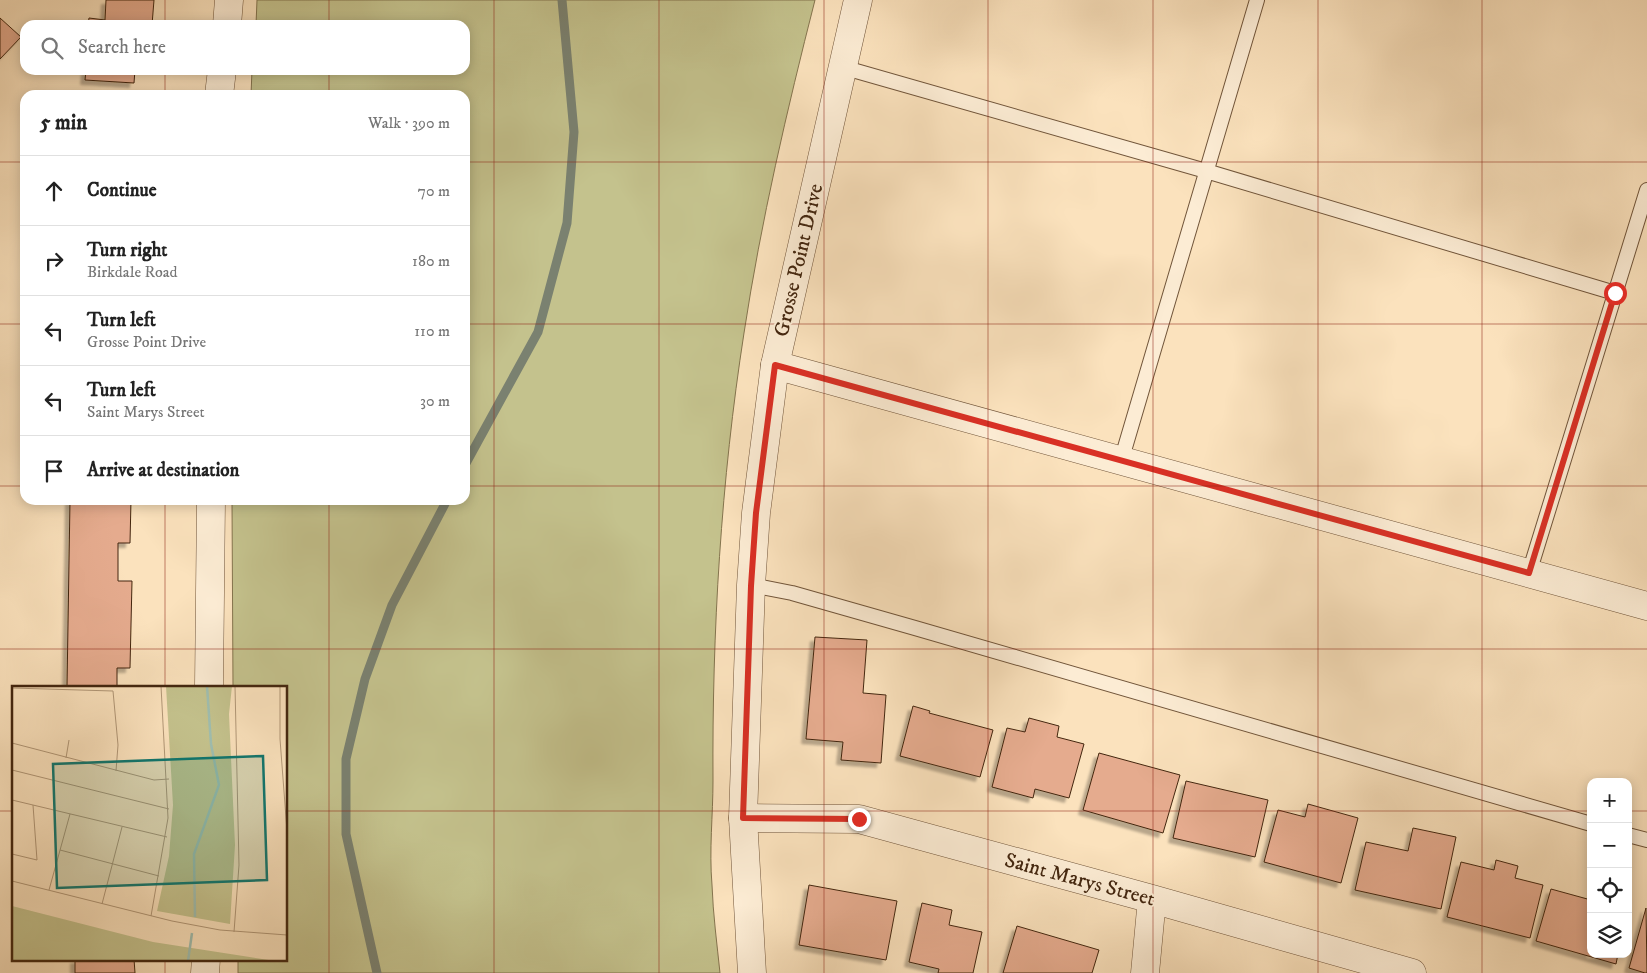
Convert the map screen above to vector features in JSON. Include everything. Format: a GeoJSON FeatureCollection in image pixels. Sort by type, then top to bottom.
{"type":"FeatureCollection","features":[{"type":"Feature","properties":{"kind":"street"},"geometry":{"type":"LineString","coordinates":[[227,20],[229,0]]}},
{"type":"Feature","properties":{"kind":"street","name":"Grosse Point Drive"},"geometry":{"type":"LineString","coordinates":[[752,973],[743,818],[751,586],[756,513],[775,365],[858,0]]}},
{"type":"Feature","properties":{"kind":"street"},"geometry":{"type":"LineString","coordinates":[[220,90],[221,75]]}},
{"type":"Feature","properties":{"kind":"street"},"geometry":{"type":"LineString","coordinates":[[775,365],[1647,606]]}},
{"type":"Feature","properties":{"kind":"street"},"geometry":{"type":"LineString","coordinates":[[209,686],[211,505]]}},
{"type":"Feature","properties":{"kind":"street","name":"Saint Marys Street"},"geometry":{"type":"LineString","coordinates":[[743,818],[859,819],[1152,898],[1412,973]]}},
{"type":"Feature","properties":{"kind":"street"},"geometry":{"type":"LineString","coordinates":[[1145,973],[1152,898]]}},
{"type":"Feature","properties":{"kind":"street"},"geometry":{"type":"LineString","coordinates":[[205,973],[206,960]]}},
{"type":"Feature","properties":{"kind":"lane"},"geometry":{"type":"LineString","coordinates":[[1121,461],[1257,0]]}},
{"type":"Feature","properties":{"kind":"lane"},"geometry":{"type":"LineString","coordinates":[[842,67],[1206,171],[1615,293]]}},
{"type":"Feature","properties":{"kind":"lane"},"geometry":{"type":"LineString","coordinates":[[1529,573],[1647,190]]}},
{"type":"Feature","properties":{"kind":"lane"},"geometry":{"type":"LineString","coordinates":[[751,586],[792,593],[896,622],[1588,823]]}},
{"type":"Feature","properties":{"kind":"lane"},"geometry":{"type":"LineString","coordinates":[[1632,836],[1647,840]]}},
{"type":"Feature","properties":{"kind":"shaded area"},"geometry":{"type":"Polygon","coordinates":[[[257,0],[815,0],[785,124],[758,249],[729,444],[716,613],[713,725],[711,859],[713,907],[720,973],[238,973],[238,960],[288,960],[288,686],[233,686],[232,505],[470,505],[470,90],[251,90],[252,75],[470,75],[470,20],[256,20],[257,0]]]}},
{"type":"Feature","properties":{"kind":"building"},"geometry":{"type":"Polygon","coordinates":[[[106,0],[154,0],[152,20],[105,20],[106,0]]]}},
{"type":"Feature","properties":{"kind":"building"},"geometry":{"type":"Polygon","coordinates":[[[0,18],[20,38],[0,59],[0,18]]]}},
{"type":"Feature","properties":{"kind":"building"},"geometry":{"type":"Polygon","coordinates":[[[89,18],[105,20],[89,20],[89,18]]]}},
{"type":"Feature","properties":{"kind":"building"},"geometry":{"type":"Polygon","coordinates":[[[86,75],[135,75],[134,83],[85,80],[86,75]]]}},
{"type":"Feature","properties":{"kind":"building"},"geometry":{"type":"Polygon","coordinates":[[[70,505],[131,505],[130,543],[118,543],[118,581],[132,581],[130,668],[117,668],[117,686],[67,686],[70,505]]]}},
{"type":"Feature","properties":{"kind":"building"},"geometry":{"type":"Polygon","coordinates":[[[815,637],[867,640],[863,693],[886,695],[881,763],[841,760],[843,742],[806,739],[815,637]]]}},
{"type":"Feature","properties":{"kind":"building"},"geometry":{"type":"Polygon","coordinates":[[[913,706],[930,711],[929,713],[993,730],[980,777],[900,756],[913,706]]]}},
{"type":"Feature","properties":{"kind":"building"},"geometry":{"type":"Polygon","coordinates":[[[1029,718],[1059,726],[1057,737],[1084,744],[1069,798],[1035,789],[1033,798],[992,787],[1007,728],[1025,732],[1029,718]]]}},
{"type":"Feature","properties":{"kind":"building"},"geometry":{"type":"Polygon","coordinates":[[[1099,753],[1180,775],[1163,833],[1083,810],[1099,753]]]}},
{"type":"Feature","properties":{"kind":"building"},"geometry":{"type":"Polygon","coordinates":[[[1186,781],[1268,800],[1255,857],[1173,838],[1186,781]]]}},
{"type":"Feature","properties":{"kind":"building"},"geometry":{"type":"Polygon","coordinates":[[[1308,804],[1358,818],[1341,883],[1264,862],[1278,810],[1305,817],[1308,804]]]}},
{"type":"Feature","properties":{"kind":"building"},"geometry":{"type":"Polygon","coordinates":[[[1413,828],[1456,837],[1441,909],[1355,890],[1366,842],[1408,851],[1413,828]]]}},
{"type":"Feature","properties":{"kind":"building"},"geometry":{"type":"Polygon","coordinates":[[[1496,860],[1518,866],[1515,878],[1543,885],[1530,938],[1447,917],[1461,862],[1494,870],[1496,860]]]}},
{"type":"Feature","properties":{"kind":"building"},"geometry":{"type":"Polygon","coordinates":[[[809,885],[897,901],[886,960],[799,945],[809,885]]]}},
{"type":"Feature","properties":{"kind":"building"},"geometry":{"type":"Polygon","coordinates":[[[1551,889],[1587,899],[1587,956],[1536,941],[1551,889]]]}},
{"type":"Feature","properties":{"kind":"building"},"geometry":{"type":"Polygon","coordinates":[[[922,903],[952,910],[949,925],[982,932],[973,973],[938,973],[939,969],[909,962],[922,903]]]}},
{"type":"Feature","properties":{"kind":"building"},"geometry":{"type":"Polygon","coordinates":[[[1646,908],[1647,973],[1629,968],[1646,908]]]}},
{"type":"Feature","properties":{"kind":"building"},"geometry":{"type":"Polygon","coordinates":[[[1017,926],[1099,950],[1092,973],[1003,973],[1017,926]]]}},
{"type":"Feature","properties":{"kind":"building"},"geometry":{"type":"Polygon","coordinates":[[[1595,958],[1617,958],[1616,964],[1595,958]]]}},
{"type":"Feature","properties":{"kind":"building"},"geometry":{"type":"Polygon","coordinates":[[[75,960],[134,960],[135,973],[75,973],[75,960]]]}},
{"type":"Feature","properties":{"kind":"waterway"},"geometry":{"type":"LineString","coordinates":[[470,456],[538,332],[567,223],[574,132],[562,0]]}},
{"type":"Feature","properties":{"kind":"waterway"},"geometry":{"type":"LineString","coordinates":[[377,973],[346,834],[346,759],[365,679],[392,605],[444,505]]}},
{"type":"Feature","properties":{"kind":"route"},"geometry":{"type":"LineString","coordinates":[[859,819],[743,818],[751,586],[756,513],[775,365],[1529,573],[1615,293]]}}]}
